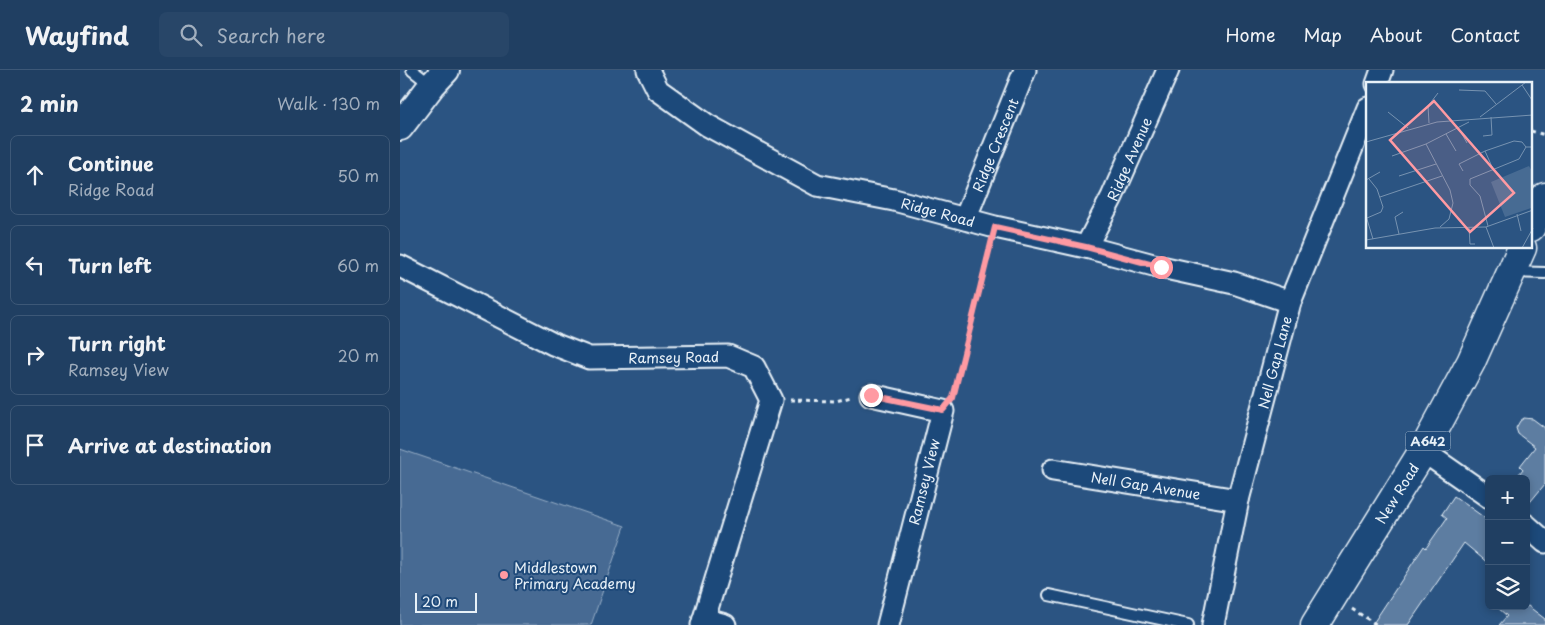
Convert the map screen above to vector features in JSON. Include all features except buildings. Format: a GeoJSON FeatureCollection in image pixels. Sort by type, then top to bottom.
{"type":"FeatureCollection","features":[{"type":"Feature","properties":{"kind":"highway"},"geometry":{"type":"LineString","coordinates":[[1532,225],[1545,197]]}},
{"type":"Feature","properties":{"kind":"highway","name":"New Road"},"geometry":{"type":"LineString","coordinates":[[1314,625],[1423,451],[1471,362],[1522,249]]}},
{"type":"Feature","properties":{"kind":"street","name":"Ridge Road"},"geometry":{"type":"LineString","coordinates":[[648,70],[658,90],[707,125],[817,185],[894,200],[995,227],[1234,283],[1290,302]]}},
{"type":"Feature","properties":{"kind":"street","name":"Ridge Crescent"},"geometry":{"type":"LineString","coordinates":[[965,219],[1025,70]]}},
{"type":"Feature","properties":{"kind":"street","name":"Ridge Avenue"},"geometry":{"type":"LineString","coordinates":[[1086,247],[1112,197],[1168,70]]}},
{"type":"Feature","properties":{"kind":"street"},"geometry":{"type":"LineString","coordinates":[[1378,82],[1382,70]]}},
{"type":"Feature","properties":{"kind":"street"},"geometry":{"type":"LineString","coordinates":[[400,127],[430,75]]}},
{"type":"Feature","properties":{"kind":"street","name":"Nell Gap Lane"},"geometry":{"type":"LineString","coordinates":[[1213,625],[1238,500],[1290,302],[1366,113]]}},
{"type":"Feature","properties":{"kind":"street","name":"Ramsey Road"},"geometry":{"type":"LineString","coordinates":[[400,266],[553,344],[589,358],[728,356],[754,367],[771,400]]}},
{"type":"Feature","properties":{"kind":"street"},"geometry":{"type":"LineString","coordinates":[[871,395],[943,410]]}},
{"type":"Feature","properties":{"kind":"street"},"geometry":{"type":"LineString","coordinates":[[725,625],[703,622],[771,400]]}},
{"type":"Feature","properties":{"kind":"street","name":"Ramsey View"},"geometry":{"type":"LineString","coordinates":[[888,625],[943,410]]}},
{"type":"Feature","properties":{"kind":"street"},"geometry":{"type":"LineString","coordinates":[[1423,451],[1485,494]]}},
{"type":"Feature","properties":{"kind":"street","name":"Nell Gap Avenue"},"geometry":{"type":"LineString","coordinates":[[1053,470],[1238,500]]}},
{"type":"Feature","properties":{"kind":"street"},"geometry":{"type":"LineString","coordinates":[[1530,529],[1545,542]]}},
{"type":"Feature","properties":{"kind":"lane"},"geometry":{"type":"LineString","coordinates":[[1511,272],[1545,273]]}},
{"type":"Feature","properties":{"kind":"lane"},"geometry":{"type":"LineString","coordinates":[[1049,595],[1188,625]]}},
{"type":"Feature","properties":{"kind":"path"},"geometry":{"type":"LineString","coordinates":[[1532,131],[1545,135]]}},
{"type":"Feature","properties":{"kind":"path"},"geometry":{"type":"LineString","coordinates":[[943,410],[953,398],[995,227]]}},
{"type":"Feature","properties":{"kind":"path"},"geometry":{"type":"LineString","coordinates":[[771,400],[836,401],[860,394],[871,395]]}},
{"type":"Feature","properties":{"kind":"shaded area","name":"Middlestown Primary Academy"},"geometry":{"type":"Polygon","coordinates":[[[400,449],[625,526],[591,625],[400,625],[400,449]]]}},
{"type":"Feature","properties":{"kind":"place","name":"Middlestown Primary Academy"},"geometry":{"type":"Point","coordinates":[504,575]}},
{"type":"Feature","properties":{"kind":"route"},"geometry":{"type":"LineString","coordinates":[[871,395],[943,410],[953,398],[995,227],[1086,247],[1161,267]]}}]}
